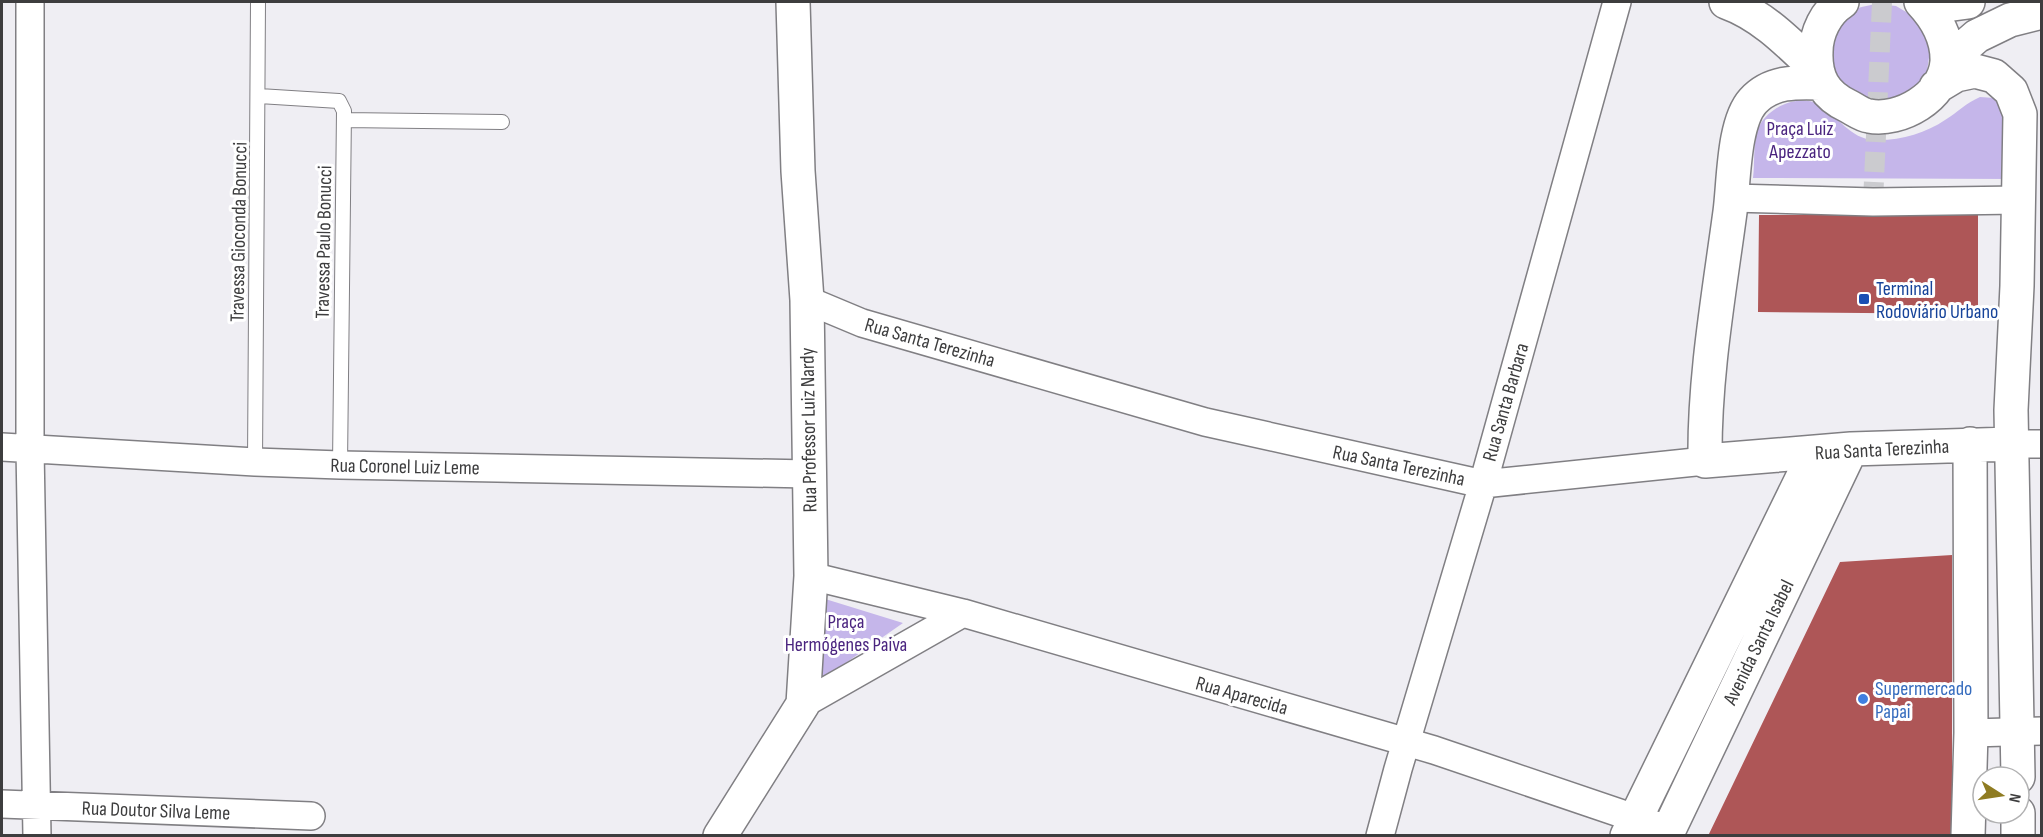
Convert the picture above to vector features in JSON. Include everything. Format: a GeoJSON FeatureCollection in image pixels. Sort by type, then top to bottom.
{"type":"FeatureCollection","features":[{"type":"Feature","properties":{"kind":"main road","name":"Rua Professor Luiz Nardy"},"geometry":{"type":"LineString","coordinates":[[723,834],[803,704],[811,576],[807,300],[798,171],[793,2]]}},
{"type":"Feature","properties":{"kind":"main road"},"geometry":{"type":"LineString","coordinates":[[1726,2],[1739,6],[1781,35],[1839,102],[1868,116],[1890,117],[1912,110],[1921,104],[1941,74],[1977,36],[2010,20],[2042,12]]}},
{"type":"Feature","properties":{"kind":"main road"},"geometry":{"type":"LineString","coordinates":[[1818,76],[1816,42],[1826,18],[1842,2]]}},
{"type":"Feature","properties":{"kind":"main road"},"geometry":{"type":"LineString","coordinates":[[1921,2],[1935,16],[1943,37],[1941,74]]}},
{"type":"Feature","properties":{"kind":"main road"},"geometry":{"type":"LineString","coordinates":[[1926,2],[1946,5],[1968,2]]}},
{"type":"Feature","properties":{"kind":"main road"},"geometry":{"type":"LineString","coordinates":[[1941,74],[1956,75],[1975,71],[1994,76],[2012,91],[2020,114],[2018,286],[2012,382],[2026,444],[2030,732],[2021,765]]}},
{"type":"Feature","properties":{"kind":"main road"},"geometry":{"type":"LineString","coordinates":[[1705,461],[1706,395],[1741,126],[1753,101],[1771,88],[1818,76]]}},
{"type":"Feature","properties":{"kind":"main road"},"geometry":{"type":"LineString","coordinates":[[1968,836],[1971,733],[1970,444]]}},
{"type":"Feature","properties":{"kind":"main road","name":"Rua Santa Terezinha"},"geometry":{"type":"LineString","coordinates":[[1705,461],[1851,449],[2026,444]]}},
{"type":"Feature","properties":{"kind":"main road","name":"Avenida Santa Isabel"},"geometry":{"type":"LineString","coordinates":[[1667,832],[1851,449]]}},
{"type":"Feature","properties":{"kind":"main road","name":"Avenida Santa Isabel"},"geometry":{"type":"LineString","coordinates":[[1630,827],[1815,452]]}},
{"type":"Feature","properties":{"kind":"street"},"geometry":{"type":"LineString","coordinates":[[30,2],[30,448],[37,836]]}},
{"type":"Feature","properties":{"kind":"street","name":"Rua Santa Barbara"},"geometry":{"type":"LineString","coordinates":[[1380,836],[1483,484],[1617,2]]}},
{"type":"Feature","properties":{"kind":"street"},"geometry":{"type":"LineString","coordinates":[[1732,198],[1873,202],[2020,200]]}},
{"type":"Feature","properties":{"kind":"street","name":"Rua Santa Terezinha"},"geometry":{"type":"LineString","coordinates":[[807,300],[862,323],[1205,422],[1483,484],[1705,461]]}},
{"type":"Feature","properties":{"kind":"street","name":"Rua Coronel Luiz Leme"},"geometry":{"type":"LineString","coordinates":[[2,447],[340,465],[808,474]]}},
{"type":"Feature","properties":{"kind":"street","name":"Rua Aparecida"},"geometry":{"type":"LineString","coordinates":[[811,576],[963,613],[1434,750],[1630,827],[1667,832]]}},
{"type":"Feature","properties":{"kind":"street"},"geometry":{"type":"LineString","coordinates":[[803,704],[963,613]]}},
{"type":"Feature","properties":{"kind":"street"},"geometry":{"type":"LineString","coordinates":[[1971,733],[2030,732]]}},
{"type":"Feature","properties":{"kind":"street","name":"Rua Doutor Silva Leme"},"geometry":{"type":"LineString","coordinates":[[2,804],[311,816]]}},
{"type":"Feature","properties":{"kind":"lane","name":"Travessa Gioconda Bonucci"},"geometry":{"type":"LineString","coordinates":[[255,462],[258,2]]}},
{"type":"Feature","properties":{"kind":"lane"},"geometry":{"type":"LineString","coordinates":[[259,96],[339,101],[344,111],[344,120],[502,122]]}},
{"type":"Feature","properties":{"kind":"lane","name":"Travessa Paulo Bonucci"},"geometry":{"type":"LineString","coordinates":[[340,465],[344,120]]}},
{"type":"Feature","properties":{"kind":"green space"},"geometry":{"type":"Polygon","coordinates":[[[1877,4],[1896,6],[1913,16],[1925,32],[1930,51],[1927,71],[1917,88],[1901,100],[1863,102],[1835,77],[1830,68],[1829,48],[1842,20],[1858,8],[1877,4]]]}},
{"type":"Feature","properties":{"kind":"green space","name":"Praça Luiz Apezzato"},"geometry":{"type":"Polygon","coordinates":[[[1980,97],[2002,101],[2012,179],[1753,178],[1755,143],[1760,124],[1766,116],[1782,105],[1800,100],[1810,101],[1825,109],[1858,136],[1884,140],[1903,138],[1929,129],[1980,97]]]}},
{"type":"Feature","properties":{"kind":"green space","name":"Praça Hermógenes Paiva"},"geometry":{"type":"Polygon","coordinates":[[[822,598],[903,623],[814,685],[822,598]]]}},
{"type":"Feature","properties":{"kind":"building"},"geometry":{"type":"Polygon","coordinates":[[[1759,215],[1978,215],[1978,314],[1758,312],[1759,215]]]}},
{"type":"Feature","properties":{"kind":"building","name":"Supermercado Papai"},"geometry":{"type":"Polygon","coordinates":[[[1952,555],[1952,836],[1708,836],[1840,562],[1952,555]]]}},
{"type":"Feature","properties":{"kind":"tunnel"},"geometry":{"type":"LineString","coordinates":[[1873,202],[1882,2]]}},
{"type":"Feature","properties":{"kind":"place","name":"Terminal Rodoviário Urbano"},"geometry":{"type":"Point","coordinates":[1864,299]}},
{"type":"Feature","properties":{"kind":"place","name":"Supermercado Papai"},"geometry":{"type":"Point","coordinates":[1863,699]}}]}
